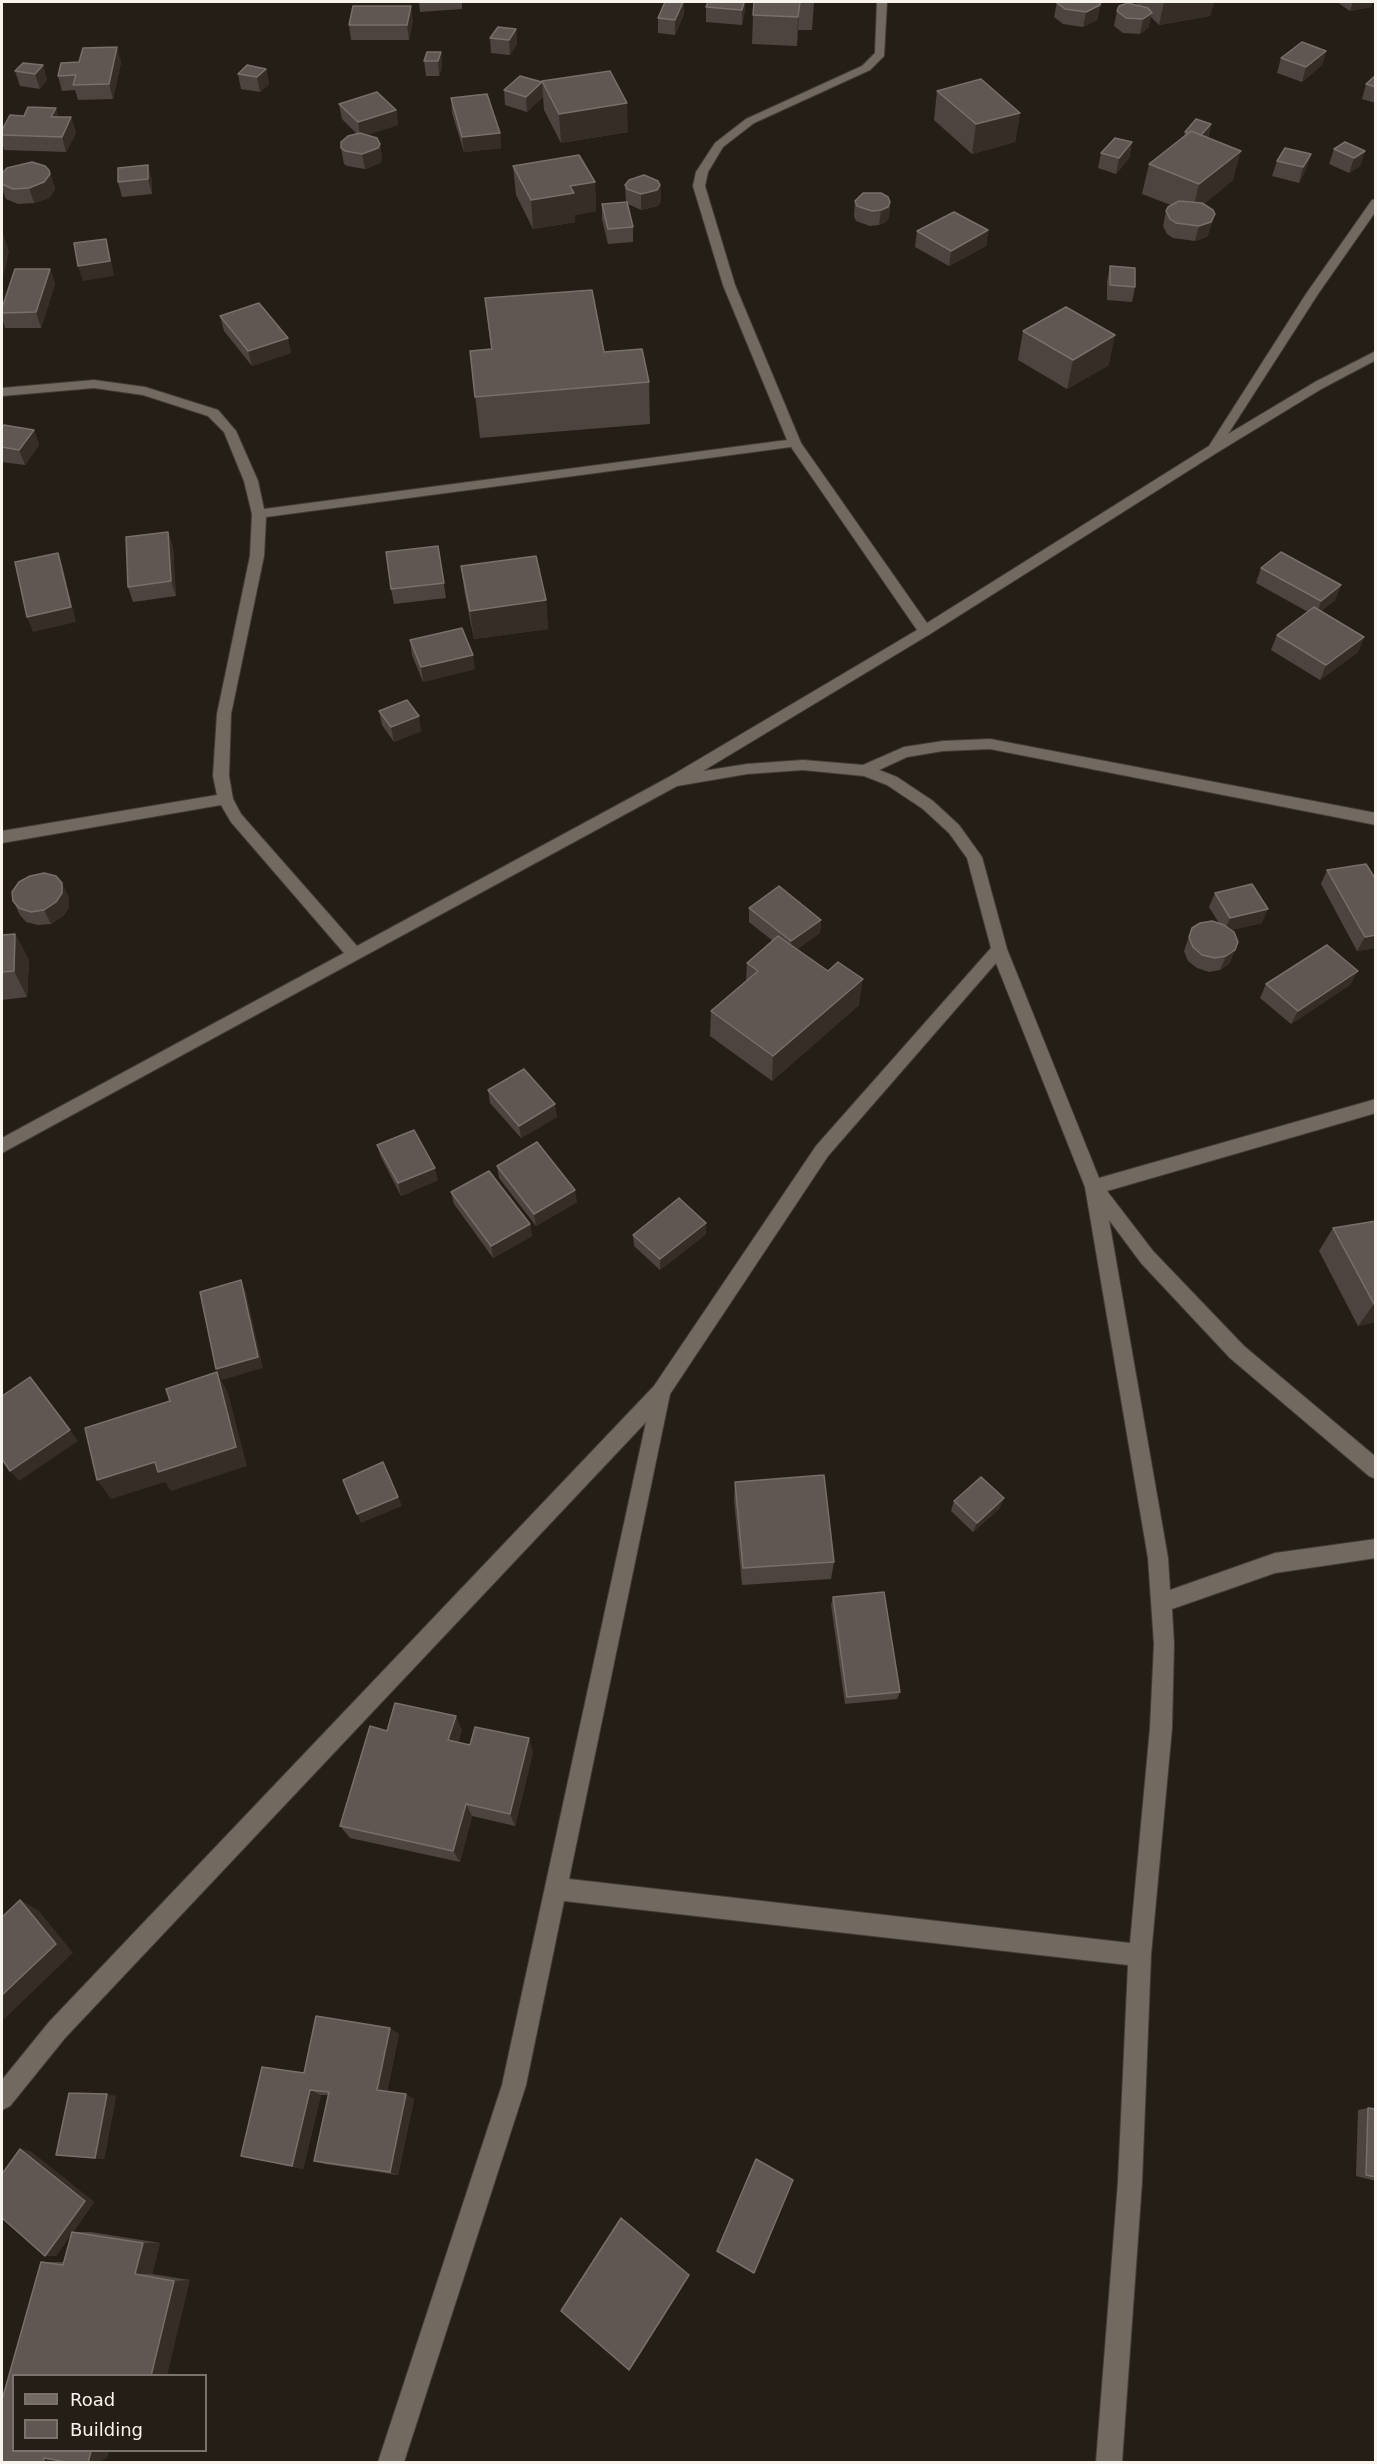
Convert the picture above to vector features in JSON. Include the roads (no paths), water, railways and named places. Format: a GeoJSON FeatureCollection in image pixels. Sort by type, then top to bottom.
{"type":"FeatureCollection","features":[{"type":"Feature","properties":{"kind":"street"},"geometry":{"type":"LineString","coordinates":[[882,2],[880,54],[866,68],[750,121],[719,145],[702,172],[699,186],[729,285],[795,443],[925,632]]}},
{"type":"Feature","properties":{"kind":"street"},"geometry":{"type":"LineString","coordinates":[[1212,448],[1312,294],[1376,202]]}},
{"type":"Feature","properties":{"kind":"street"},"geometry":{"type":"LineString","coordinates":[[2,1146],[674,782],[925,632],[1212,448],[1319,385],[1376,355]]}},
{"type":"Feature","properties":{"kind":"street"},"geometry":{"type":"LineString","coordinates":[[2,392],[94,384],[145,391],[213,412],[230,431],[251,481],[259,514],[257,556],[224,714],[220,776],[225,799],[236,818],[354,954]]}},
{"type":"Feature","properties":{"kind":"street"},"geometry":{"type":"LineString","coordinates":[[259,514],[795,443]]}},
{"type":"Feature","properties":{"kind":"street"},"geometry":{"type":"LineString","coordinates":[[865,771],[904,753],[943,746],[990,744],[1376,819]]}},
{"type":"Feature","properties":{"kind":"street"},"geometry":{"type":"LineString","coordinates":[[674,782],[747,769],[803,765],[865,771],[892,781],[928,805],[954,830],[974,857],[999,949],[1075,1146],[1094,1187],[1147,1257],[1238,1352],[1376,1470]]}},
{"type":"Feature","properties":{"kind":"street"},"geometry":{"type":"LineString","coordinates":[[2,837],[225,799]]}},
{"type":"Feature","properties":{"kind":"street"},"geometry":{"type":"LineString","coordinates":[[2,2098],[57,2030],[661,1392],[822,1151],[999,949]]}},
{"type":"Feature","properties":{"kind":"street"},"geometry":{"type":"LineString","coordinates":[[1094,1187],[1376,1106]]}},
{"type":"Feature","properties":{"kind":"street"},"geometry":{"type":"LineString","coordinates":[[1094,1187],[1158,1558],[1164,1644],[1161,1728],[1140,1955],[1130,2182],[1109,2463]]}},
{"type":"Feature","properties":{"kind":"street"},"geometry":{"type":"LineString","coordinates":[[391,2463],[514,2085],[661,1392]]}},
{"type":"Feature","properties":{"kind":"street"},"geometry":{"type":"LineString","coordinates":[[1162,1603],[1275,1563],[1376,1548]]}},
{"type":"Feature","properties":{"kind":"street"},"geometry":{"type":"LineString","coordinates":[[555,1889],[1140,1955]]}}]}
